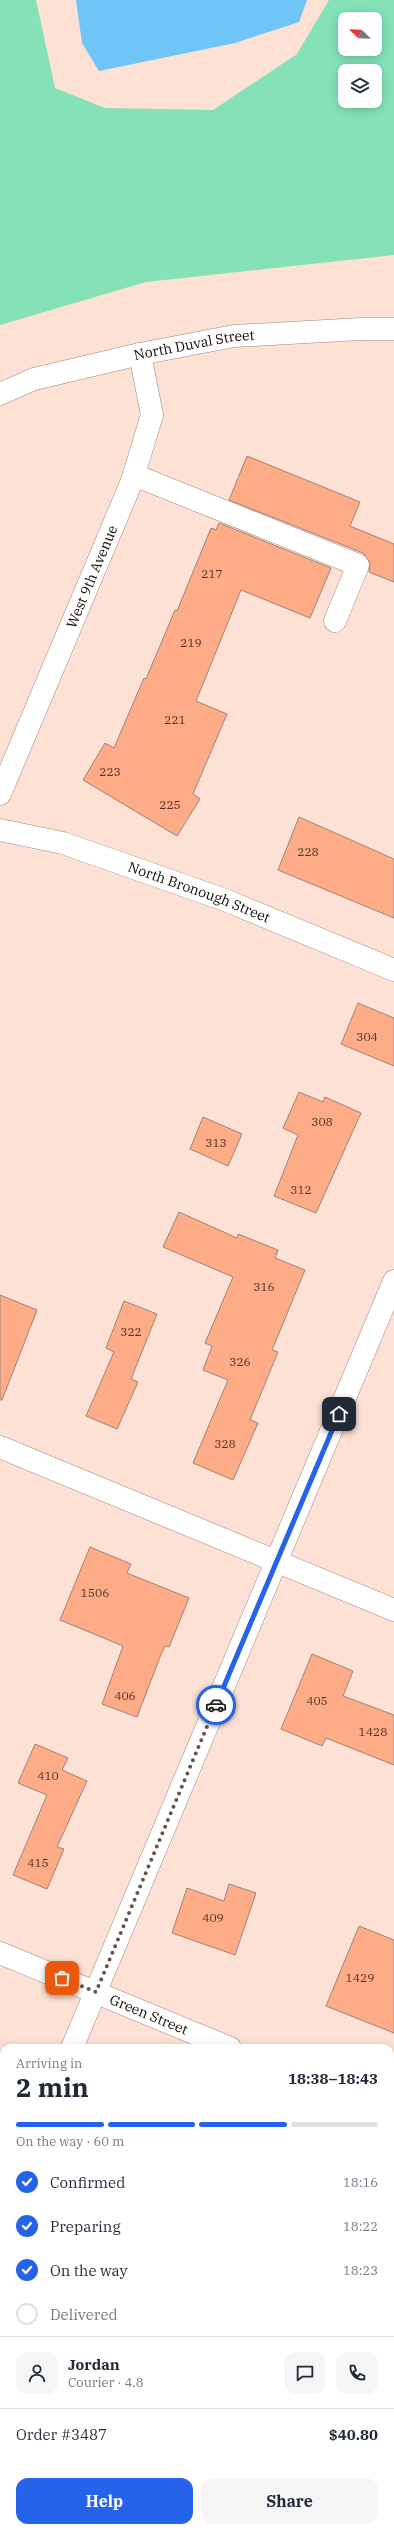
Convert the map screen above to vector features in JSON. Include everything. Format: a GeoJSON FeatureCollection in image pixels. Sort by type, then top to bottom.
{"type":"FeatureCollection","features":[{"type":"Feature","properties":{"kind":"street","name":"North Duval Street"},"geometry":{"type":"LineString","coordinates":[[0,394],[34,379],[140,354],[234,336],[394,329]]}},
{"type":"Feature","properties":{"kind":"street","name":"West 9th Avenue"},"geometry":{"type":"LineString","coordinates":[[0,794],[134,475],[152,414],[140,354]]}},
{"type":"Feature","properties":{"kind":"street"},"geometry":{"type":"LineString","coordinates":[[134,475],[358,565],[335,621]]}},
{"type":"Feature","properties":{"kind":"street","name":"North Bronough Street"},"geometry":{"type":"LineString","coordinates":[[0,830],[63,843],[203,892],[394,970]]}},
{"type":"Feature","properties":{"kind":"street"},"geometry":{"type":"LineString","coordinates":[[74,2044],[394,1281]]}},
{"type":"Feature","properties":{"kind":"street"},"geometry":{"type":"LineString","coordinates":[[0,1447],[394,1610]]}},
{"type":"Feature","properties":{"kind":"street","name":"Green Street"},"geometry":{"type":"LineString","coordinates":[[0,1953],[220,2044]]}},
{"type":"Feature","properties":{"kind":"green space"},"geometry":{"type":"Polygon","coordinates":[[[0,0],[36,0],[55,88],[105,108],[213,110],[297,54],[329,0],[394,0],[394,255],[146,282],[0,325],[0,0]]]}},
{"type":"Feature","properties":{"kind":"water"},"geometry":{"type":"Polygon","coordinates":[[[76,0],[307,0],[299,22],[235,43],[99,71],[82,43],[76,0]]]}},
{"type":"Feature","properties":{"kind":"building"},"geometry":{"type":"Polygon","coordinates":[[[247,456],[360,502],[350,526],[394,544],[394,582],[369,572],[370,563],[363,553],[229,500],[247,456]]]}},
{"type":"Feature","properties":{"kind":"building"},"geometry":{"type":"Polygon","coordinates":[[[219,523],[331,568],[310,618],[241,590],[196,701],[227,714],[193,794],[200,799],[177,836],[83,780],[105,743],[114,748],[144,678],[146,679],[175,610],[177,611],[211,528],[216,530],[219,523]]]}},
{"type":"Feature","properties":{"kind":"building"},"geometry":{"type":"Polygon","coordinates":[[[299,817],[394,859],[394,918],[278,870],[299,817]]]}},
{"type":"Feature","properties":{"kind":"building"},"geometry":{"type":"Polygon","coordinates":[[[358,1003],[394,1018],[394,1066],[341,1044],[358,1003]]]}},
{"type":"Feature","properties":{"kind":"building"},"geometry":{"type":"Polygon","coordinates":[[[299,1092],[323,1102],[325,1097],[361,1113],[316,1213],[274,1196],[298,1135],[283,1128],[299,1092]]]}},
{"type":"Feature","properties":{"kind":"building"},"geometry":{"type":"Polygon","coordinates":[[[203,1117],[242,1134],[228,1166],[190,1149],[203,1117]]]}},
{"type":"Feature","properties":{"kind":"building"},"geometry":{"type":"Polygon","coordinates":[[[179,1212],[237,1238],[238,1234],[278,1250],[275,1258],[305,1270],[272,1350],[278,1352],[250,1420],[258,1423],[233,1480],[193,1463],[228,1380],[203,1370],[212,1346],[205,1343],[233,1277],[163,1247],[179,1212]]]}},
{"type":"Feature","properties":{"kind":"building"},"geometry":{"type":"Polygon","coordinates":[[[0,1295],[37,1310],[2,1400],[0,1400],[0,1295]]]}},
{"type":"Feature","properties":{"kind":"building"},"geometry":{"type":"Polygon","coordinates":[[[124,1301],[157,1314],[131,1379],[138,1382],[117,1429],[86,1416],[114,1352],[106,1348],[124,1301]]]}},
{"type":"Feature","properties":{"kind":"building"},"geometry":{"type":"Polygon","coordinates":[[[90,1547],[131,1564],[127,1573],[189,1598],[169,1647],[165,1646],[160,1657],[137,1717],[102,1704],[123,1646],[60,1620],[90,1547]]]}},
{"type":"Feature","properties":{"kind":"building"},"geometry":{"type":"Polygon","coordinates":[[[312,1654],[353,1671],[343,1696],[394,1715],[394,1765],[326,1738],[322,1746],[281,1729],[312,1654]]]}},
{"type":"Feature","properties":{"kind":"building"},"geometry":{"type":"Polygon","coordinates":[[[35,1744],[68,1758],[62,1770],[87,1781],[57,1847],[64,1849],[47,1889],[13,1875],[47,1795],[18,1783],[35,1744]]]}},
{"type":"Feature","properties":{"kind":"building"},"geometry":{"type":"Polygon","coordinates":[[[229,1884],[256,1893],[235,1955],[172,1933],[187,1888],[224,1901],[229,1884]]]}},
{"type":"Feature","properties":{"kind":"building"},"geometry":{"type":"Polygon","coordinates":[[[359,1926],[394,1940],[394,2033],[326,2006],[359,1926]]]}},
{"type":"Feature","properties":{"kind":"way so far"},"geometry":{"type":"LineString","coordinates":[[62,1978],[96,1992],[216,1705]]}},
{"type":"Feature","properties":{"kind":"route"},"geometry":{"type":"LineString","coordinates":[[216,1705],[339,1414]]}}]}
